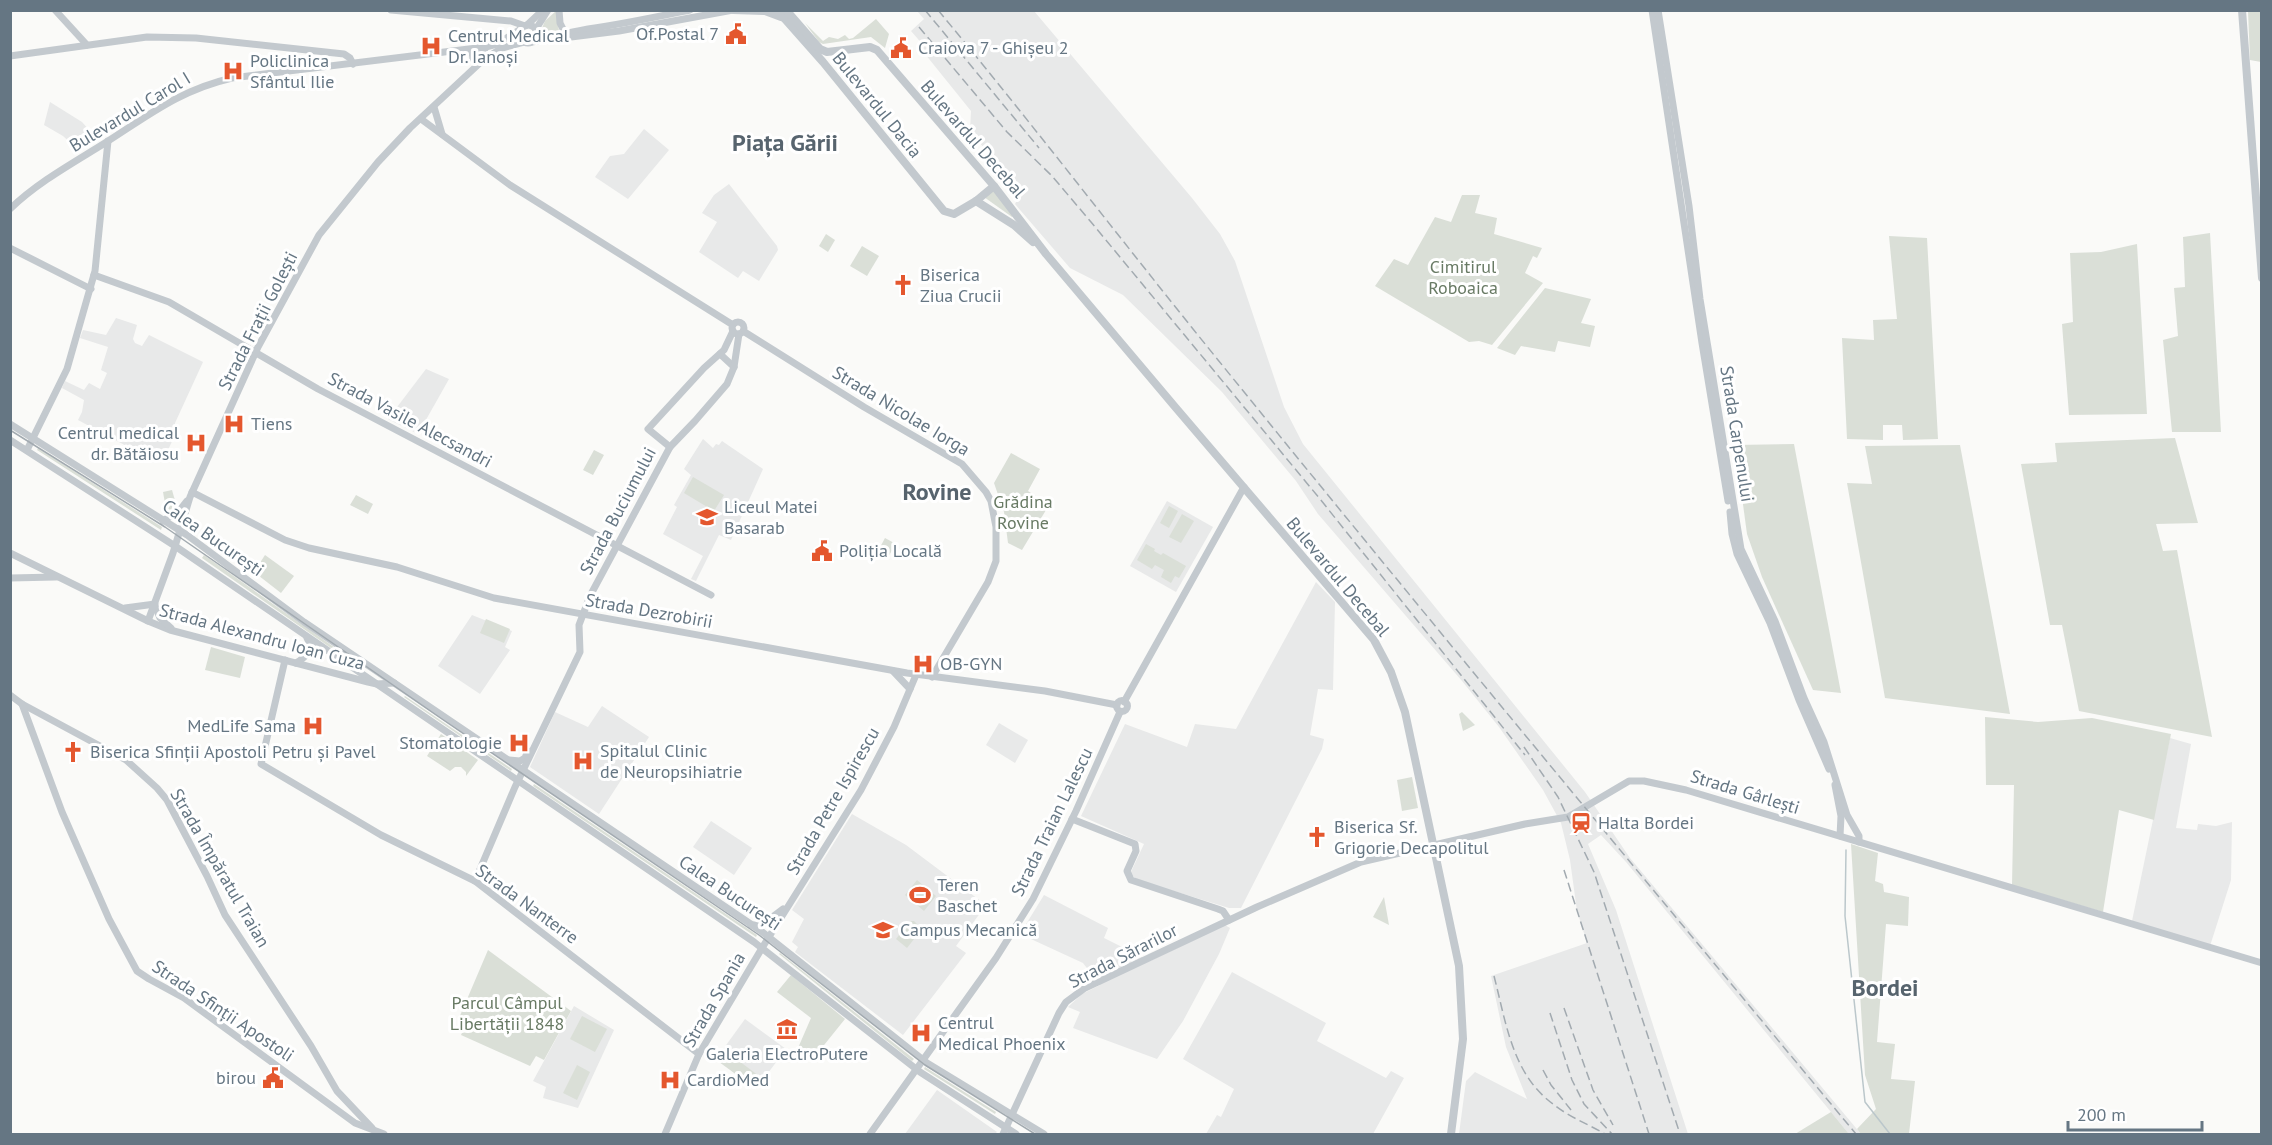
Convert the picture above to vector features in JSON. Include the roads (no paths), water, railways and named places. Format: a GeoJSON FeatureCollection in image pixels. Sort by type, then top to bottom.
{"type":"FeatureCollection","features":[{"type":"Feature","properties":{"kind":"highway"},"geometry":{"type":"LineString","coordinates":[[2242,10],[2262,278]]}},
{"type":"Feature","properties":{"kind":"main road"},"geometry":{"type":"LineString","coordinates":[[733,10],[769,12],[786,20]]}},
{"type":"Feature","properties":{"kind":"main road","name":"Bulevardul Dacia"},"geometry":{"type":"LineString","coordinates":[[777,10],[823,62],[944,211],[954,214],[976,201]]}},
{"type":"Feature","properties":{"kind":"main road","name":"Bulevardul Dacia"},"geometry":{"type":"LineString","coordinates":[[786,10],[816,46],[826,52]]}},
{"type":"Feature","properties":{"kind":"main road","name":"Bulevardul Decebal"},"geometry":{"type":"LineString","coordinates":[[826,52],[873,48],[994,186],[1046,254],[1293,546],[1348,607],[1374,640],[1384,657],[1405,712],[1459,966],[1462,1000],[1462,1055],[1451,1134]]}},
{"type":"Feature","properties":{"kind":"main road"},"geometry":{"type":"LineString","coordinates":[[823,62],[826,52]]}},
{"type":"Feature","properties":{"kind":"main road"},"geometry":{"type":"LineString","coordinates":[[976,201],[994,186]]}},
{"type":"Feature","properties":{"kind":"main road","name":"Bulevardul Decebal"},"geometry":{"type":"LineString","coordinates":[[976,201],[1014,225],[1046,254]]}},
{"type":"Feature","properties":{"kind":"street"},"geometry":{"type":"LineString","coordinates":[[55,10],[87,45]]}},
{"type":"Feature","properties":{"kind":"street"},"geometry":{"type":"LineString","coordinates":[[391,10],[501,20],[550,34],[618,25],[690,10]]}},
{"type":"Feature","properties":{"kind":"street"},"geometry":{"type":"LineString","coordinates":[[479,48],[497,44],[524,27],[543,10]]}},
{"type":"Feature","properties":{"kind":"street"},"geometry":{"type":"LineString","coordinates":[[527,42],[536,38],[536,31],[548,10]]}},
{"type":"Feature","properties":{"kind":"street"},"geometry":{"type":"LineString","coordinates":[[559,10],[560,23],[565,33]]}},
{"type":"Feature","properties":{"kind":"street"},"geometry":{"type":"LineString","coordinates":[[524,27],[519,35],[527,42],[619,31],[733,10]]}},
{"type":"Feature","properties":{"kind":"street","name":"Strada Carpenului"},"geometry":{"type":"LineString","coordinates":[[1652,10],[1702,343],[1727,489],[1732,534],[1737,554],[1770,623],[1834,784],[1841,816],[1840,836]]}},
{"type":"Feature","properties":{"kind":"street","name":"Strada Carpenului"},"geometry":{"type":"LineString","coordinates":[[1658,10],[1739,541],[1755,582],[1775,621],[1804,698],[1824,742],[1847,816],[1859,836],[1859,842]]}},
{"type":"Feature","properties":{"kind":"street"},"geometry":{"type":"LineString","coordinates":[[10,56],[147,37],[196,38],[344,54],[353,64]]}},
{"type":"Feature","properties":{"kind":"street","name":"Strada Frații Golești"},"geometry":{"type":"LineString","coordinates":[[148,621],[191,495],[255,354],[319,235],[378,162],[483,60],[502,48],[527,42]]}},
{"type":"Feature","properties":{"kind":"street"},"geometry":{"type":"LineString","coordinates":[[457,50],[473,59],[483,60],[485,52],[479,48]]}},
{"type":"Feature","properties":{"kind":"street","name":"Strada Frații Golești"},"geometry":{"type":"LineString","coordinates":[[465,78],[473,59],[471,53],[479,48]]}},
{"type":"Feature","properties":{"kind":"street","name":"Bulevardul Carol I"},"geometry":{"type":"LineString","coordinates":[[10,209],[36,188],[108,141],[188,91],[210,83],[252,75],[479,48]]}},
{"type":"Feature","properties":{"kind":"street"},"geometry":{"type":"LineString","coordinates":[[434,107],[442,134]]}},
{"type":"Feature","properties":{"kind":"street","name":"Strada Nicolae Iorga"},"geometry":{"type":"LineString","coordinates":[[421,119],[510,185],[737,330],[962,464],[991,501],[996,527],[996,561],[987,582],[932,677]]}},
{"type":"Feature","properties":{"kind":"street"},"geometry":{"type":"LineString","coordinates":[[27,450],[67,369],[91,289],[108,141]]}},
{"type":"Feature","properties":{"kind":"street"},"geometry":{"type":"LineString","coordinates":[[10,248],[91,289]]}},
{"type":"Feature","properties":{"kind":"street","name":"Strada Vasile Alecsandri"},"geometry":{"type":"LineString","coordinates":[[94,274],[169,302],[255,354],[711,595]]}},
{"type":"Feature","properties":{"kind":"street"},"geometry":{"type":"LineString","coordinates":[[670,447],[648,429],[704,368],[720,354],[737,330]]}},
{"type":"Feature","properties":{"kind":"street","name":"Strada Buciumului"},"geometry":{"type":"LineString","coordinates":[[582,615],[615,546],[670,447],[723,390],[734,367],[737,330]]}},
{"type":"Feature","properties":{"kind":"street"},"geometry":{"type":"LineString","coordinates":[[720,354],[734,367]]}},
{"type":"Feature","properties":{"kind":"street","name":"Calea București"},"geometry":{"type":"LineString","coordinates":[[10,424],[163,520],[296,616],[769,937],[923,1060],[1011,1116],[1044,1134]]}},
{"type":"Feature","properties":{"kind":"street","name":"Calea București"},"geometry":{"type":"LineString","coordinates":[[10,440],[175,546],[762,948],[916,1069],[1004,1131],[1016,1134]]}},
{"type":"Feature","properties":{"kind":"street"},"geometry":{"type":"LineString","coordinates":[[1118,708],[1119,702],[1124,702],[1244,487]]}},
{"type":"Feature","properties":{"kind":"street"},"geometry":{"type":"LineString","coordinates":[[163,520],[180,510],[191,495]]}},
{"type":"Feature","properties":{"kind":"street","name":"Strada Dezrobirii"},"geometry":{"type":"LineString","coordinates":[[191,495],[259,528],[309,548],[397,567],[494,598],[916,675],[1045,691],[1118,708]]}},
{"type":"Feature","properties":{"kind":"street","name":"Strada Alexandru Ioan Cuza"},"geometry":{"type":"LineString","coordinates":[[10,553],[122,609],[176,631],[377,684]]}},
{"type":"Feature","properties":{"kind":"street"},"geometry":{"type":"LineString","coordinates":[[10,578],[57,577]]}},
{"type":"Feature","properties":{"kind":"street"},"geometry":{"type":"LineString","coordinates":[[122,609],[155,604],[160,618],[176,631]]}},
{"type":"Feature","properties":{"kind":"street"},"geometry":{"type":"LineString","coordinates":[[475,881],[518,782],[581,649],[579,631],[582,615]]}},
{"type":"Feature","properties":{"kind":"street"},"geometry":{"type":"LineString","coordinates":[[296,663],[307,655],[310,648],[306,636]]}},
{"type":"Feature","properties":{"kind":"street","name":"Strada Nanterre"},"geometry":{"type":"LineString","coordinates":[[285,660],[261,764],[381,835],[475,881],[699,1054]]}},
{"type":"Feature","properties":{"kind":"street"},"geometry":{"type":"LineString","coordinates":[[343,676],[347,670],[347,664]]}},
{"type":"Feature","properties":{"kind":"street"},"geometry":{"type":"LineString","coordinates":[[362,674],[368,665]]}},
{"type":"Feature","properties":{"kind":"street"},"geometry":{"type":"LineString","coordinates":[[939,665],[943,674],[966,681]]}},
{"type":"Feature","properties":{"kind":"street"},"geometry":{"type":"LineString","coordinates":[[893,671],[910,689]]}},
{"type":"Feature","properties":{"kind":"street","name":"Strada Petre Ispirescu"},"geometry":{"type":"LineString","coordinates":[[769,937],[861,790],[894,727],[916,675]]}},
{"type":"Feature","properties":{"kind":"street"},"geometry":{"type":"LineString","coordinates":[[377,684],[394,683]]}},
{"type":"Feature","properties":{"kind":"street","name":"Strada Împăratul Traian"},"geometry":{"type":"LineString","coordinates":[[10,695],[22,704],[126,760],[157,788],[172,810],[225,915],[337,1091],[376,1132]]}},
{"type":"Feature","properties":{"kind":"street","name":"Strada Sfinții Apostoli"},"geometry":{"type":"LineString","coordinates":[[22,704],[62,812],[109,919],[137,970],[148,979],[184,998],[355,1123],[384,1134]]}},
{"type":"Feature","properties":{"kind":"street","name":"Strada Traian Lalescu"},"geometry":{"type":"LineString","coordinates":[[870,1134],[996,958],[1026,909],[1072,819],[1118,708]]}},
{"type":"Feature","properties":{"kind":"street"},"geometry":{"type":"LineString","coordinates":[[508,760],[524,759],[538,733],[543,729]]}},
{"type":"Feature","properties":{"kind":"street","name":"Strada Gârlești"},"geometry":{"type":"LineString","coordinates":[[1229,920],[1345,868],[1525,824],[1569,817],[1623,783],[1636,780],[1686,790],[2262,963]]}},
{"type":"Feature","properties":{"kind":"street"},"geometry":{"type":"LineString","coordinates":[[1072,819],[1135,844],[1136,851],[1127,871],[1128,877],[1134,882],[1218,909],[1223,911],[1229,920]]}},
{"type":"Feature","properties":{"kind":"street"},"geometry":{"type":"LineString","coordinates":[[751,925],[762,925],[789,903]]}},
{"type":"Feature","properties":{"kind":"street","name":"Strada Sărarilor"},"geometry":{"type":"LineString","coordinates":[[1004,1131],[1056,1018],[1066,1002],[1085,988],[1229,920]]}},
{"type":"Feature","properties":{"kind":"street","name":"Strada Spania"},"geometry":{"type":"LineString","coordinates":[[665,1134],[699,1054],[769,937]]}},
{"type":"Feature","properties":{"kind":"waterway"},"geometry":{"type":"LineString","coordinates":[[1846,850],[1845,916],[1865,1102],[1890,1134]]}},
{"type":"Feature","properties":{"kind":"tram line"},"geometry":{"type":"LineString","coordinates":[[10,430],[165,527],[759,935],[925,1065],[1035,1134]]}},
{"type":"Feature","properties":{"kind":"railway"},"geometry":{"type":"LineString","coordinates":[[925,10],[1039,148]]}},
{"type":"Feature","properties":{"kind":"railway"},"geometry":{"type":"LineString","coordinates":[[938,10],[1358,532],[1856,1134]]}},
{"type":"Feature","properties":{"kind":"railway"},"geometry":{"type":"LineString","coordinates":[[919,27],[1007,132],[1052,176],[1091,222],[1320,499],[1525,755]]}},
{"type":"Feature","properties":{"kind":"railway"},"geometry":{"type":"LineString","coordinates":[[1524,747],[1558,797],[1594,872],[1680,1134]]}},
{"type":"Feature","properties":{"kind":"railway"},"geometry":{"type":"LineString","coordinates":[[1564,870],[1649,1134]]}},
{"type":"Feature","properties":{"kind":"railway"},"geometry":{"type":"LineString","coordinates":[[1494,976],[1507,1029],[1519,1062],[1528,1078],[1539,1092],[1559,1109],[1605,1134]]}},
{"type":"Feature","properties":{"kind":"railway"},"geometry":{"type":"LineString","coordinates":[[1564,1008],[1593,1090],[1613,1125]]}},
{"type":"Feature","properties":{"kind":"railway"},"geometry":{"type":"LineString","coordinates":[[1550,1013],[1572,1080],[1584,1104],[1612,1134]]}},
{"type":"Feature","properties":{"kind":"railway"},"geometry":{"type":"LineString","coordinates":[[1543,1070],[1551,1085],[1571,1110]]}},
{"type":"Feature","properties":{"kind":"place","name":"Of.Postal 7"},"geometry":{"type":"Point","coordinates":[736,34]}},
{"type":"Feature","properties":{"kind":"place","name":"Centrul Medical Dr. Ianoși"},"geometry":{"type":"Point","coordinates":[431,46]}},
{"type":"Feature","properties":{"kind":"place","name":"Craiova 7 - Ghișeu 2"},"geometry":{"type":"Point","coordinates":[901,48]}},
{"type":"Feature","properties":{"kind":"place","name":"Policlinica Sfântul Ilie"},"geometry":{"type":"Point","coordinates":[233,71]}},
{"type":"Feature","properties":{"kind":"place","name":"Biserica Ziua Crucii"},"geometry":{"type":"Point","coordinates":[903,285]}},
{"type":"Feature","properties":{"kind":"place","name":"Tiens"},"geometry":{"type":"Point","coordinates":[234,424]}},
{"type":"Feature","properties":{"kind":"place","name":"Centrul medical dr. Bătăiosu"},"geometry":{"type":"Point","coordinates":[196,443]}},
{"type":"Feature","properties":{"kind":"place","name":"Liceul Matei Basarab"},"geometry":{"type":"Point","coordinates":[707,517]}},
{"type":"Feature","properties":{"kind":"place","name":"Poliția Locală"},"geometry":{"type":"Point","coordinates":[822,551]}},
{"type":"Feature","properties":{"kind":"place","name":"OB-GYN"},"geometry":{"type":"Point","coordinates":[923,664]}},
{"type":"Feature","properties":{"kind":"place","name":"MedLife Sama"},"geometry":{"type":"Point","coordinates":[313,726]}},
{"type":"Feature","properties":{"kind":"place","name":"Stomatologie"},"geometry":{"type":"Point","coordinates":[519,743]}},
{"type":"Feature","properties":{"kind":"place","name":"Biserica Sfinții Apostoli Petru și Pavel"},"geometry":{"type":"Point","coordinates":[73,752]}},
{"type":"Feature","properties":{"kind":"place","name":"Spitalul Clinic de Neuropsihiatrie"},"geometry":{"type":"Point","coordinates":[583,761]}},
{"type":"Feature","properties":{"kind":"place","name":"Halta Bordei"},"geometry":{"type":"Point","coordinates":[1581,823]}},
{"type":"Feature","properties":{"kind":"place","name":"Biserica Sf. Grigorie Decapolitul"},"geometry":{"type":"Point","coordinates":[1317,837]}},
{"type":"Feature","properties":{"kind":"place","name":"Teren Baschet"},"geometry":{"type":"Point","coordinates":[920,895]}},
{"type":"Feature","properties":{"kind":"place","name":"Campus Mecanică"},"geometry":{"type":"Point","coordinates":[883,930]}},
{"type":"Feature","properties":{"kind":"place","name":"Galeria ElectroPutere"},"geometry":{"type":"Point","coordinates":[787,1029]}},
{"type":"Feature","properties":{"kind":"place","name":"Centrul Medical Phoenix"},"geometry":{"type":"Point","coordinates":[921,1033]}},
{"type":"Feature","properties":{"kind":"place","name":"birou"},"geometry":{"type":"Point","coordinates":[273,1078]}},
{"type":"Feature","properties":{"kind":"place","name":"CardioMed"},"geometry":{"type":"Point","coordinates":[670,1080]}},
{"type":"Feature","properties":{"kind":"district","name":"Piața Gării"},"geometry":{"type":"Point","coordinates":[785,143]}},
{"type":"Feature","properties":{"kind":"district","name":"Rovine"},"geometry":{"type":"Point","coordinates":[937,492]}},
{"type":"Feature","properties":{"kind":"district","name":"Bordei"},"geometry":{"type":"Point","coordinates":[1885,988]}},
{"type":"Feature","properties":{"kind":"park label","name":"Cimitirul Roboaica"},"geometry":{"type":"Point","coordinates":[1463,277]}},
{"type":"Feature","properties":{"kind":"park label","name":"Grădina Rovine"},"geometry":{"type":"Point","coordinates":[1023,512]}},
{"type":"Feature","properties":{"kind":"park label","name":"Parcul Câmpul Libertății 1848"},"geometry":{"type":"Point","coordinates":[507,1013]}}]}
